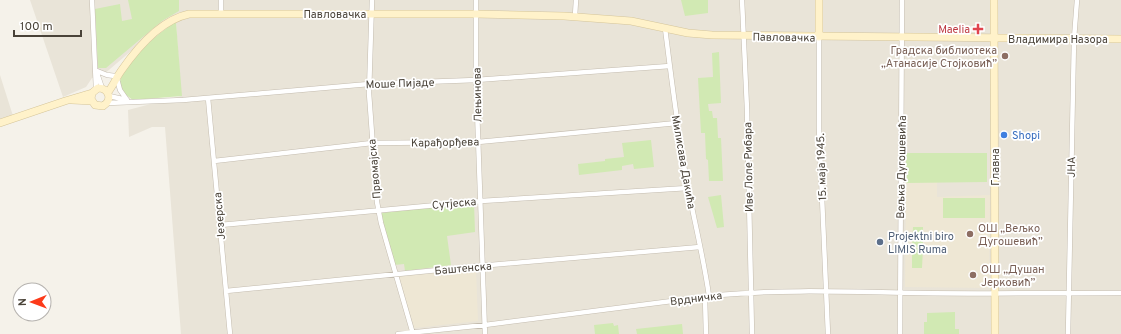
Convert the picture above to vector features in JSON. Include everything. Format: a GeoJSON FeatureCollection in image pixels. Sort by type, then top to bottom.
{"type":"FeatureCollection","features":[{"type":"Feature","properties":{"kind":"street"},"geometry":{"type":"LineString","coordinates":[[92,0],[97,70],[103,93],[101,107],[92,101]]}},
{"type":"Feature","properties":{"kind":"street"},"geometry":{"type":"LineString","coordinates":[[221,0],[221,14]]}},
{"type":"Feature","properties":{"kind":"street","name":"Првомајска"},"geometry":{"type":"LineString","coordinates":[[372,0],[369,84],[372,143],[378,210],[413,333]]}},
{"type":"Feature","properties":{"kind":"street","name":"Лењинова"},"geometry":{"type":"LineString","coordinates":[[476,0],[476,80],[485,334]]}},
{"type":"Feature","properties":{"kind":"street"},"geometry":{"type":"LineString","coordinates":[[575,16],[576,0]]}},
{"type":"Feature","properties":{"kind":"street","name":"Иве Лоле Рибара"},"geometry":{"type":"LineString","coordinates":[[742,0],[752,334]]}},
{"type":"Feature","properties":{"kind":"street","name":"15. маја 1945."},"geometry":{"type":"LineString","coordinates":[[819,0],[819,128],[828,334]]}},
{"type":"Feature","properties":{"kind":"street","name":"Вељка Дугошевића"},"geometry":{"type":"LineString","coordinates":[[900,334],[902,0]]}},
{"type":"Feature","properties":{"kind":"street","name":"Главна"},"geometry":{"type":"LineString","coordinates":[[994,0],[995,334]]}},
{"type":"Feature","properties":{"kind":"street","name":"ЈНА"},"geometry":{"type":"LineString","coordinates":[[1068,334],[1074,39],[1077,0]]}},
{"type":"Feature","properties":{"kind":"street","name":"Павловачка"},"geometry":{"type":"LineString","coordinates":[[103,93],[149,38],[172,20],[189,14],[476,14],[575,16],[631,21],[696,34],[744,36],[994,38]]}},
{"type":"Feature","properties":{"kind":"street","name":"Милисава Дакића"},"geometry":{"type":"LineString","coordinates":[[665,28],[677,123],[700,247],[707,297],[706,334]]}},
{"type":"Feature","properties":{"kind":"street","name":"Владимира Назора"},"geometry":{"type":"LineString","coordinates":[[994,38],[1121,39]]}},
{"type":"Feature","properties":{"kind":"street","name":"Моше Пијаде"},"geometry":{"type":"LineString","coordinates":[[103,93],[128,101],[153,102],[369,84],[476,80],[670,66]]}},
{"type":"Feature","properties":{"kind":"street"},"geometry":{"type":"LineString","coordinates":[[97,70],[105,75],[117,76],[120,90],[128,101]]}},
{"type":"Feature","properties":{"kind":"street"},"geometry":{"type":"LineString","coordinates":[[0,123],[70,100],[103,93]]}},
{"type":"Feature","properties":{"kind":"street"},"geometry":{"type":"LineString","coordinates":[[70,100],[92,101],[103,93]]}},
{"type":"Feature","properties":{"kind":"street","name":"Језерска"},"geometry":{"type":"LineString","coordinates":[[208,98],[230,334]]}},
{"type":"Feature","properties":{"kind":"street","name":"Карађорђева"},"geometry":{"type":"LineString","coordinates":[[214,161],[372,143],[478,142],[677,123]]}},
{"type":"Feature","properties":{"kind":"street","name":"Сутјеска"},"geometry":{"type":"LineString","coordinates":[[220,225],[481,201],[688,188]]}},
{"type":"Feature","properties":{"kind":"street","name":"Баштенска"},"geometry":{"type":"LineString","coordinates":[[226,291],[395,274],[700,247]]}},
{"type":"Feature","properties":{"kind":"street","name":"Врдничка"},"geometry":{"type":"LineString","coordinates":[[398,334],[751,293],[1121,293]]}},
{"type":"Feature","properties":{"kind":"shaded area"},"geometry":{"type":"Polygon","coordinates":[[[30,0],[1121,0],[1121,334],[181,334],[165,127],[152,127],[129,137],[128,110],[181,96],[176,22],[165,22],[103,75],[92,78],[86,87],[63,97],[30,0]]]}},
{"type":"Feature","properties":{"kind":"shaded area"},"geometry":{"type":"Polygon","coordinates":[[[0,75],[13,116],[0,120],[0,75]]]}},
{"type":"Feature","properties":{"kind":"shaded area"},"geometry":{"type":"Polygon","coordinates":[[[937,182],[937,197],[990,195],[989,288],[905,287],[906,183],[937,182]]]}},
{"type":"Feature","properties":{"kind":"shaded area"},"geometry":{"type":"Polygon","coordinates":[[[476,269],[478,321],[414,328],[398,275],[476,269]]]}},
{"type":"Feature","properties":{"kind":"green space"},"geometry":{"type":"Polygon","coordinates":[[[128,0],[179,0],[179,11],[162,21],[106,68],[98,68],[95,9],[120,4],[122,21],[132,19],[128,0]]]}},
{"type":"Feature","properties":{"kind":"green space"},"geometry":{"type":"Polygon","coordinates":[[[681,0],[708,0],[708,13],[685,16],[681,0]]]}},
{"type":"Feature","properties":{"kind":"green space"},"geometry":{"type":"Polygon","coordinates":[[[176,22],[182,96],[133,100],[126,95],[120,86],[122,76],[127,67],[142,49],[169,26],[176,22]]]}},
{"type":"Feature","properties":{"kind":"green space"},"geometry":{"type":"Polygon","coordinates":[[[719,52],[721,103],[708,104],[709,111],[712,111],[713,118],[717,118],[718,138],[721,138],[723,181],[709,181],[705,133],[701,133],[698,78],[713,77],[712,53],[719,52]]]}},
{"type":"Feature","properties":{"kind":"green space"},"geometry":{"type":"Polygon","coordinates":[[[651,140],[654,167],[634,169],[633,164],[622,166],[622,170],[579,175],[578,164],[624,157],[622,143],[651,140]]]}},
{"type":"Feature","properties":{"kind":"green space"},"geometry":{"type":"Polygon","coordinates":[[[906,153],[987,153],[987,182],[906,183],[906,153]]]}},
{"type":"Feature","properties":{"kind":"green space"},"geometry":{"type":"Polygon","coordinates":[[[721,195],[724,227],[717,228],[708,197],[721,195]]]}},
{"type":"Feature","properties":{"kind":"green space"},"geometry":{"type":"Polygon","coordinates":[[[943,198],[985,198],[985,218],[943,218],[943,198]]]}},
{"type":"Feature","properties":{"kind":"green space"},"geometry":{"type":"Polygon","coordinates":[[[474,203],[475,232],[447,236],[451,265],[405,271],[404,264],[394,265],[380,213],[474,203]]]}},
{"type":"Feature","properties":{"kind":"green space"},"geometry":{"type":"Polygon","coordinates":[[[913,227],[923,227],[923,247],[912,247],[913,227]]]}},
{"type":"Feature","properties":{"kind":"green space"},"geometry":{"type":"Polygon","coordinates":[[[912,248],[923,248],[922,268],[912,268],[912,248]]]}},
{"type":"Feature","properties":{"kind":"green space"},"geometry":{"type":"Polygon","coordinates":[[[955,312],[955,329],[959,329],[959,334],[924,334],[924,322],[927,322],[927,313],[955,312]]]}},
{"type":"Feature","properties":{"kind":"green space"},"geometry":{"type":"Polygon","coordinates":[[[613,323],[614,326],[618,325],[619,334],[595,334],[594,325],[613,323]]]}},
{"type":"Feature","properties":{"kind":"green space"},"geometry":{"type":"Polygon","coordinates":[[[682,324],[683,334],[637,334],[636,329],[682,324]]]}},
{"type":"Feature","properties":{"kind":"place","name":"Maelia"},"geometry":{"type":"Point","coordinates":[978,29]}},
{"type":"Feature","properties":{"kind":"place","name":"Градска библиотека „Атанасије Стојковић”"},"geometry":{"type":"Point","coordinates":[1005,56]}},
{"type":"Feature","properties":{"kind":"place","name":"Shopi"},"geometry":{"type":"Point","coordinates":[1004,135]}},
{"type":"Feature","properties":{"kind":"place","name":"ОШ „Вељко Дугошевић”"},"geometry":{"type":"Point","coordinates":[970,234]}},
{"type":"Feature","properties":{"kind":"place","name":"Projektni biro LIMIS Ruma"},"geometry":{"type":"Point","coordinates":[880,242]}},
{"type":"Feature","properties":{"kind":"place","name":"ОШ „Душан Јерковић”"},"geometry":{"type":"Point","coordinates":[973,275]}}]}
